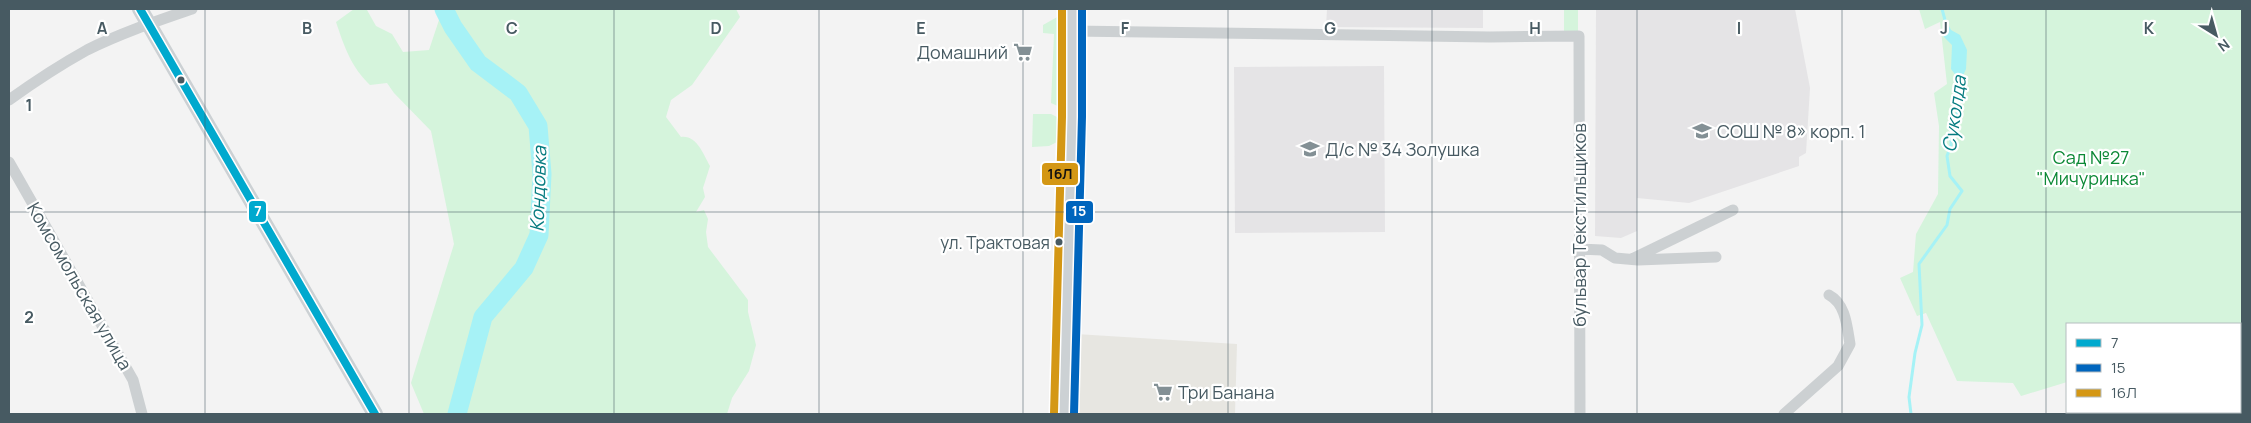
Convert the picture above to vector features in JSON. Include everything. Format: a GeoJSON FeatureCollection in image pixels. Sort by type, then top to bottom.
{"type":"FeatureCollection","features":[{"type":"Feature","properties":{"kind":"street"},"geometry":{"type":"LineString","coordinates":[[140,9],[375,414]]}},
{"type":"Feature","properties":{"kind":"street"},"geometry":{"type":"LineString","coordinates":[[9,100],[88,50],[149,24],[192,9]]}},
{"type":"Feature","properties":{"kind":"street"},"geometry":{"type":"LineString","coordinates":[[1064,414],[1072,126],[1072,9]]}},
{"type":"Feature","properties":{"kind":"street","name":"бульвар Текстильщиков"},"geometry":{"type":"LineString","coordinates":[[1072,31],[1490,38],[1579,36],[1580,414]]}},
{"type":"Feature","properties":{"kind":"street","name":"Комсомольская улица"},"geometry":{"type":"LineString","coordinates":[[9,162],[133,380],[142,414]]}},
{"type":"Feature","properties":{"kind":"street"},"geometry":{"type":"LineString","coordinates":[[1631,260],[1732,210]]}},
{"type":"Feature","properties":{"kind":"street"},"geometry":{"type":"LineString","coordinates":[[1579,249],[1602,250],[1615,258],[1631,260],[1716,257]]}},
{"type":"Feature","properties":{"kind":"street"},"geometry":{"type":"LineString","coordinates":[[1784,414],[1838,366],[1850,344],[1846,316],[1835,298],[1829,295]]}},
{"type":"Feature","properties":{"kind":"shaded area"},"geometry":{"type":"Polygon","coordinates":[[[1327,9],[1483,9],[1483,28],[1326,27],[1327,9]]]}},
{"type":"Feature","properties":{"kind":"shaded area","name":"СОШ № 8» корп. 1"},"geometry":{"type":"Polygon","coordinates":[[[1596,9],[1795,9],[1810,88],[1806,153],[1799,157],[1799,166],[1689,203],[1637,198],[1637,231],[1621,238],[1595,236],[1596,9]]]}},
{"type":"Feature","properties":{"kind":"shaded area","name":"Д/с № 34 Золушка"},"geometry":{"type":"Polygon","coordinates":[[[1384,66],[1385,232],[1235,233],[1234,67],[1384,66]]]}},
{"type":"Feature","properties":{"kind":"shaded area"},"geometry":{"type":"Polygon","coordinates":[[[1076,334],[1237,344],[1235,414],[1074,414],[1076,334]]]}},
{"type":"Feature","properties":{"kind":"green space"},"geometry":{"type":"Polygon","coordinates":[[[354,9],[367,10],[376,26],[392,34],[403,52],[429,50],[439,20],[457,9],[736,9],[740,17],[692,85],[671,100],[666,117],[681,137],[687,137],[695,142],[710,166],[703,188],[705,197],[696,212],[704,210],[708,219],[706,232],[708,247],[748,300],[748,312],[756,345],[749,371],[732,398],[727,414],[424,414],[411,383],[454,244],[431,131],[394,93],[387,83],[370,85],[358,71],[345,48],[336,22],[354,9]]]}},
{"type":"Feature","properties":{"kind":"green space"},"geometry":{"type":"Polygon","coordinates":[[[1564,9],[1578,9],[1578,33],[1564,34],[1564,9]]]}},
{"type":"Feature","properties":{"kind":"green space","name":"Сад №27 \"Мичуринка\""},"geometry":{"type":"Polygon","coordinates":[[[1919,9],[2242,9],[2241,351],[2241,323],[2066,323],[2066,382],[2021,396],[2013,383],[1957,381],[1926,313],[1917,316],[1900,278],[1913,272],[1916,234],[1938,194],[1939,126],[1934,93],[1947,84],[1940,22],[1925,29],[1919,9]]]}},
{"type":"Feature","properties":{"kind":"green space"},"geometry":{"type":"Polygon","coordinates":[[[1062,16],[1060,107],[1051,103],[1054,34],[1043,33],[1043,25],[1062,16]]]}},
{"type":"Feature","properties":{"kind":"green space"},"geometry":{"type":"Polygon","coordinates":[[[1033,114],[1051,114],[1059,118],[1059,141],[1049,146],[1032,147],[1033,114]]]}},
{"type":"Feature","properties":{"kind":"water"},"geometry":{"type":"Polygon","coordinates":[[[1945,18],[1951,30],[1960,35],[1967,50],[1966,69],[1962,78],[1957,77],[1951,69],[1952,45],[1943,36],[1945,18]]]}},
{"type":"Feature","properties":{"kind":"waterway","name":"Кондовка"},"geometry":{"type":"LineString","coordinates":[[444,9],[453,27],[478,63],[518,93],[538,126],[542,174],[539,235],[524,268],[483,317],[457,414]]}},
{"type":"Feature","properties":{"kind":"waterway","name":"Суколда"},"geometry":{"type":"LineString","coordinates":[[1942,9],[1945,20]]}},
{"type":"Feature","properties":{"kind":"waterway","name":"Суколда"},"geometry":{"type":"LineString","coordinates":[[1911,414],[1909,397],[1915,353],[1922,325],[1919,264],[1947,225],[1950,209],[1962,191],[1950,176],[1947,156],[1951,145],[1951,132],[1957,116],[1961,76]]}},
{"type":"Feature","properties":{"kind":"transit line","name":"7"},"geometry":{"type":"LineString","coordinates":[[140,9],[375,414]]}},
{"type":"Feature","properties":{"kind":"transit line","name":"16Л"},"geometry":{"type":"LineString","coordinates":[[1054,414],[1062,117],[1062,9]]}},
{"type":"Feature","properties":{"kind":"transit line","name":"15"},"geometry":{"type":"LineString","coordinates":[[1074,414],[1082,117],[1082,9]]}},
{"type":"Feature","properties":{"kind":"place","name":"Домашний"},"geometry":{"type":"Point","coordinates":[1023,52]}},
{"type":"Feature","properties":{"kind":"place","name":"СОШ № 8» корп. 1"},"geometry":{"type":"Point","coordinates":[1702,131]}},
{"type":"Feature","properties":{"kind":"place","name":"Д/с № 34 Золушка"},"geometry":{"type":"Point","coordinates":[1310,149]}},
{"type":"Feature","properties":{"kind":"place","name":"ул. Трактовая"},"geometry":{"type":"Point","coordinates":[1059,242]}},
{"type":"Feature","properties":{"kind":"place","name":"Три Банана"},"geometry":{"type":"Point","coordinates":[1163,392]}}]}
